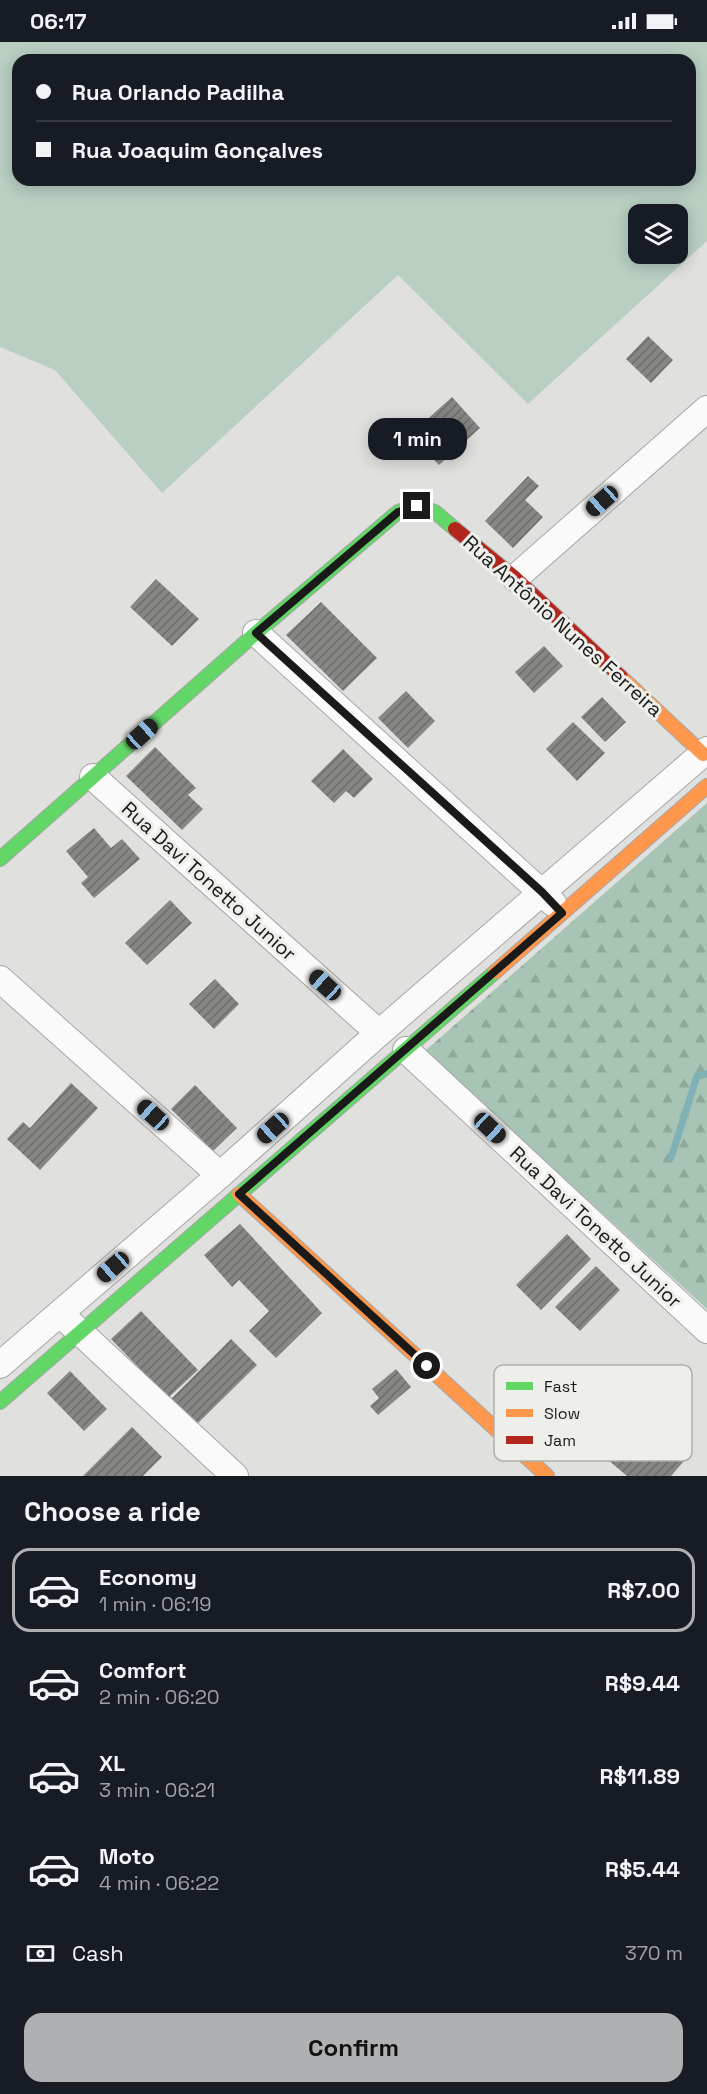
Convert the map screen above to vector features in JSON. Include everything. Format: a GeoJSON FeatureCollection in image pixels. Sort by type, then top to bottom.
{"type":"FeatureCollection","features":[{"type":"Feature","properties":{"kind":"street"},"geometry":{"type":"LineString","coordinates":[[515,578],[707,409]]}},
{"type":"Feature","properties":{"kind":"street","name":"Rua Antônio Nunes Ferreira"},"geometry":{"type":"LineString","coordinates":[[256,633],[398,512],[417,506],[435,512],[515,578],[705,752]]}},
{"type":"Feature","properties":{"kind":"street"},"geometry":{"type":"LineString","coordinates":[[0,860],[256,633],[542,892],[562,913]]}},
{"type":"Feature","properties":{"kind":"street"},"geometry":{"type":"LineString","coordinates":[[0,1365],[220,1175],[379,1033],[705,752]]}},
{"type":"Feature","properties":{"kind":"street","name":"Rua Davi Tonetto Junior"},"geometry":{"type":"LineString","coordinates":[[93,777],[379,1033]]}},
{"type":"Feature","properties":{"kind":"street"},"geometry":{"type":"LineString","coordinates":[[0,1402],[707,786]]}},
{"type":"Feature","properties":{"kind":"street"},"geometry":{"type":"LineString","coordinates":[[0,979],[220,1175]]}},
{"type":"Feature","properties":{"kind":"street","name":"Rua Davi Tonetto Junior"},"geometry":{"type":"LineString","coordinates":[[406,1050],[707,1330]]}},
{"type":"Feature","properties":{"kind":"street"},"geometry":{"type":"LineString","coordinates":[[239,1194],[494,1427]]}},
{"type":"Feature","properties":{"kind":"street"},"geometry":{"type":"LineString","coordinates":[[60,1312],[235,1476]]}},
{"type":"Feature","properties":{"kind":"street"},"geometry":{"type":"LineString","coordinates":[[531,1461],[547,1476]]}},
{"type":"Feature","properties":{"kind":"green space"},"geometry":{"type":"Polygon","coordinates":[[[0,42],[707,42],[707,241],[688,258],[688,204],[628,204],[628,264],[682,264],[528,404],[398,275],[162,493],[55,370],[0,347],[0,42]]]}},
{"type":"Feature","properties":{"kind":"green space"},"geometry":{"type":"Polygon","coordinates":[[[707,803],[707,1309],[425,1051],[707,803]]]}},
{"type":"Feature","properties":{"kind":"building"},"geometry":{"type":"Polygon","coordinates":[[[648,336],[673,360],[651,383],[626,359],[648,336]]]}},
{"type":"Feature","properties":{"kind":"building"},"geometry":{"type":"Polygon","coordinates":[[[452,397],[480,428],[439,465],[411,434],[452,397]]]}},
{"type":"Feature","properties":{"kind":"building"},"geometry":{"type":"Polygon","coordinates":[[[528,476],[539,486],[525,500],[543,517],[513,548],[485,521],[528,476]]]}},
{"type":"Feature","properties":{"kind":"building"},"geometry":{"type":"Polygon","coordinates":[[[156,579],[199,619],[172,646],[130,607],[156,579]]]}},
{"type":"Feature","properties":{"kind":"building"},"geometry":{"type":"Polygon","coordinates":[[[321,602],[377,658],[343,691],[286,635],[321,602]]]}},
{"type":"Feature","properties":{"kind":"building"},"geometry":{"type":"Polygon","coordinates":[[[544,646],[563,666],[534,693],[515,672],[544,646]]]}},
{"type":"Feature","properties":{"kind":"building"},"geometry":{"type":"Polygon","coordinates":[[[406,691],[435,721],[408,748],[378,718],[406,691]]]}},
{"type":"Feature","properties":{"kind":"building"},"geometry":{"type":"Polygon","coordinates":[[[602,697],[626,722],[605,742],[581,717],[602,697]]]}},
{"type":"Feature","properties":{"kind":"building"},"geometry":{"type":"Polygon","coordinates":[[[573,722],[605,753],[577,781],[546,749],[573,722]]]}},
{"type":"Feature","properties":{"kind":"building"},"geometry":{"type":"Polygon","coordinates":[[[155,747],[196,788],[188,795],[203,809],[182,830],[126,776],[155,747]]]}},
{"type":"Feature","properties":{"kind":"building"},"geometry":{"type":"Polygon","coordinates":[[[343,749],[373,779],[354,798],[346,791],[334,803],[311,781],[343,749]]]}},
{"type":"Feature","properties":{"kind":"building"},"geometry":{"type":"Polygon","coordinates":[[[94,828],[111,848],[122,839],[140,859],[94,898],[81,883],[88,877],[66,851],[94,828]]]}},
{"type":"Feature","properties":{"kind":"building"},"geometry":{"type":"Polygon","coordinates":[[[170,900],[192,923],[147,965],[125,943],[170,900]]]}},
{"type":"Feature","properties":{"kind":"building"},"geometry":{"type":"Polygon","coordinates":[[[215,979],[239,1004],[214,1029],[189,1004],[215,979]]]}},
{"type":"Feature","properties":{"kind":"building"},"geometry":{"type":"Polygon","coordinates":[[[71,1083],[98,1108],[40,1170],[7,1139],[23,1122],[30,1128],[71,1083]]]}},
{"type":"Feature","properties":{"kind":"building"},"geometry":{"type":"Polygon","coordinates":[[[195,1085],[237,1128],[213,1151],[171,1109],[195,1085]]]}},
{"type":"Feature","properties":{"kind":"building"},"geometry":{"type":"Polygon","coordinates":[[[240,1224],[322,1313],[276,1358],[249,1331],[269,1311],[239,1280],[232,1287],[204,1255],[240,1224]]]}},
{"type":"Feature","properties":{"kind":"building"},"geometry":{"type":"Polygon","coordinates":[[[567,1234],[591,1259],[541,1310],[516,1285],[567,1234]]]}},
{"type":"Feature","properties":{"kind":"building"},"geometry":{"type":"Polygon","coordinates":[[[596,1266],[620,1290],[580,1331],[555,1307],[596,1266]]]}},
{"type":"Feature","properties":{"kind":"building"},"geometry":{"type":"Polygon","coordinates":[[[141,1311],[198,1370],[168,1398],[111,1339],[141,1311]]]}},
{"type":"Feature","properties":{"kind":"building"},"geometry":{"type":"Polygon","coordinates":[[[231,1339],[257,1365],[194,1427],[169,1401],[231,1339]]]}},
{"type":"Feature","properties":{"kind":"building"},"geometry":{"type":"Polygon","coordinates":[[[396,1369],[411,1387],[378,1415],[370,1406],[379,1398],[372,1389],[396,1369]]]}},
{"type":"Feature","properties":{"kind":"building"},"geometry":{"type":"Polygon","coordinates":[[[70,1371],[107,1409],[84,1431],[47,1393],[70,1371]]]}},
{"type":"Feature","properties":{"kind":"building"},"geometry":{"type":"Polygon","coordinates":[[[132,1427],[162,1457],[143,1476],[83,1476],[132,1427]]]}},
{"type":"Feature","properties":{"kind":"building"},"geometry":{"type":"Polygon","coordinates":[[[609,1461],[684,1461],[671,1476],[627,1476],[609,1461]]]}},
{"type":"Feature","properties":{"kind":"waterway"},"geometry":{"type":"LineString","coordinates":[[671,1158],[697,1076],[707,1074]]}},
{"type":"Feature","properties":{"kind":"traffic: fast"},"geometry":{"type":"LineString","coordinates":[[0,859],[256,633],[398,512],[417,506],[435,512],[455,529]]}},
{"type":"Feature","properties":{"kind":"traffic: fast"},"geometry":{"type":"LineString","coordinates":[[0,1402],[495,972]]}},
{"type":"Feature","properties":{"kind":"traffic: slow"},"geometry":{"type":"LineString","coordinates":[[621,677],[703,754]]}},
{"type":"Feature","properties":{"kind":"traffic: slow"},"geometry":{"type":"LineString","coordinates":[[495,972],[707,786]]}},
{"type":"Feature","properties":{"kind":"traffic: slow"},"geometry":{"type":"LineString","coordinates":[[239,1194],[494,1427]]}},
{"type":"Feature","properties":{"kind":"traffic: slow"},"geometry":{"type":"LineString","coordinates":[[531,1461],[547,1476]]}},
{"type":"Feature","properties":{"kind":"traffic: jam"},"geometry":{"type":"LineString","coordinates":[[455,529],[515,578],[621,677]]}},
{"type":"Feature","properties":{"kind":"route"},"geometry":{"type":"LineString","coordinates":[[417,506],[398,512],[256,633],[542,892],[562,913],[239,1194],[427,1366]]}}]}
